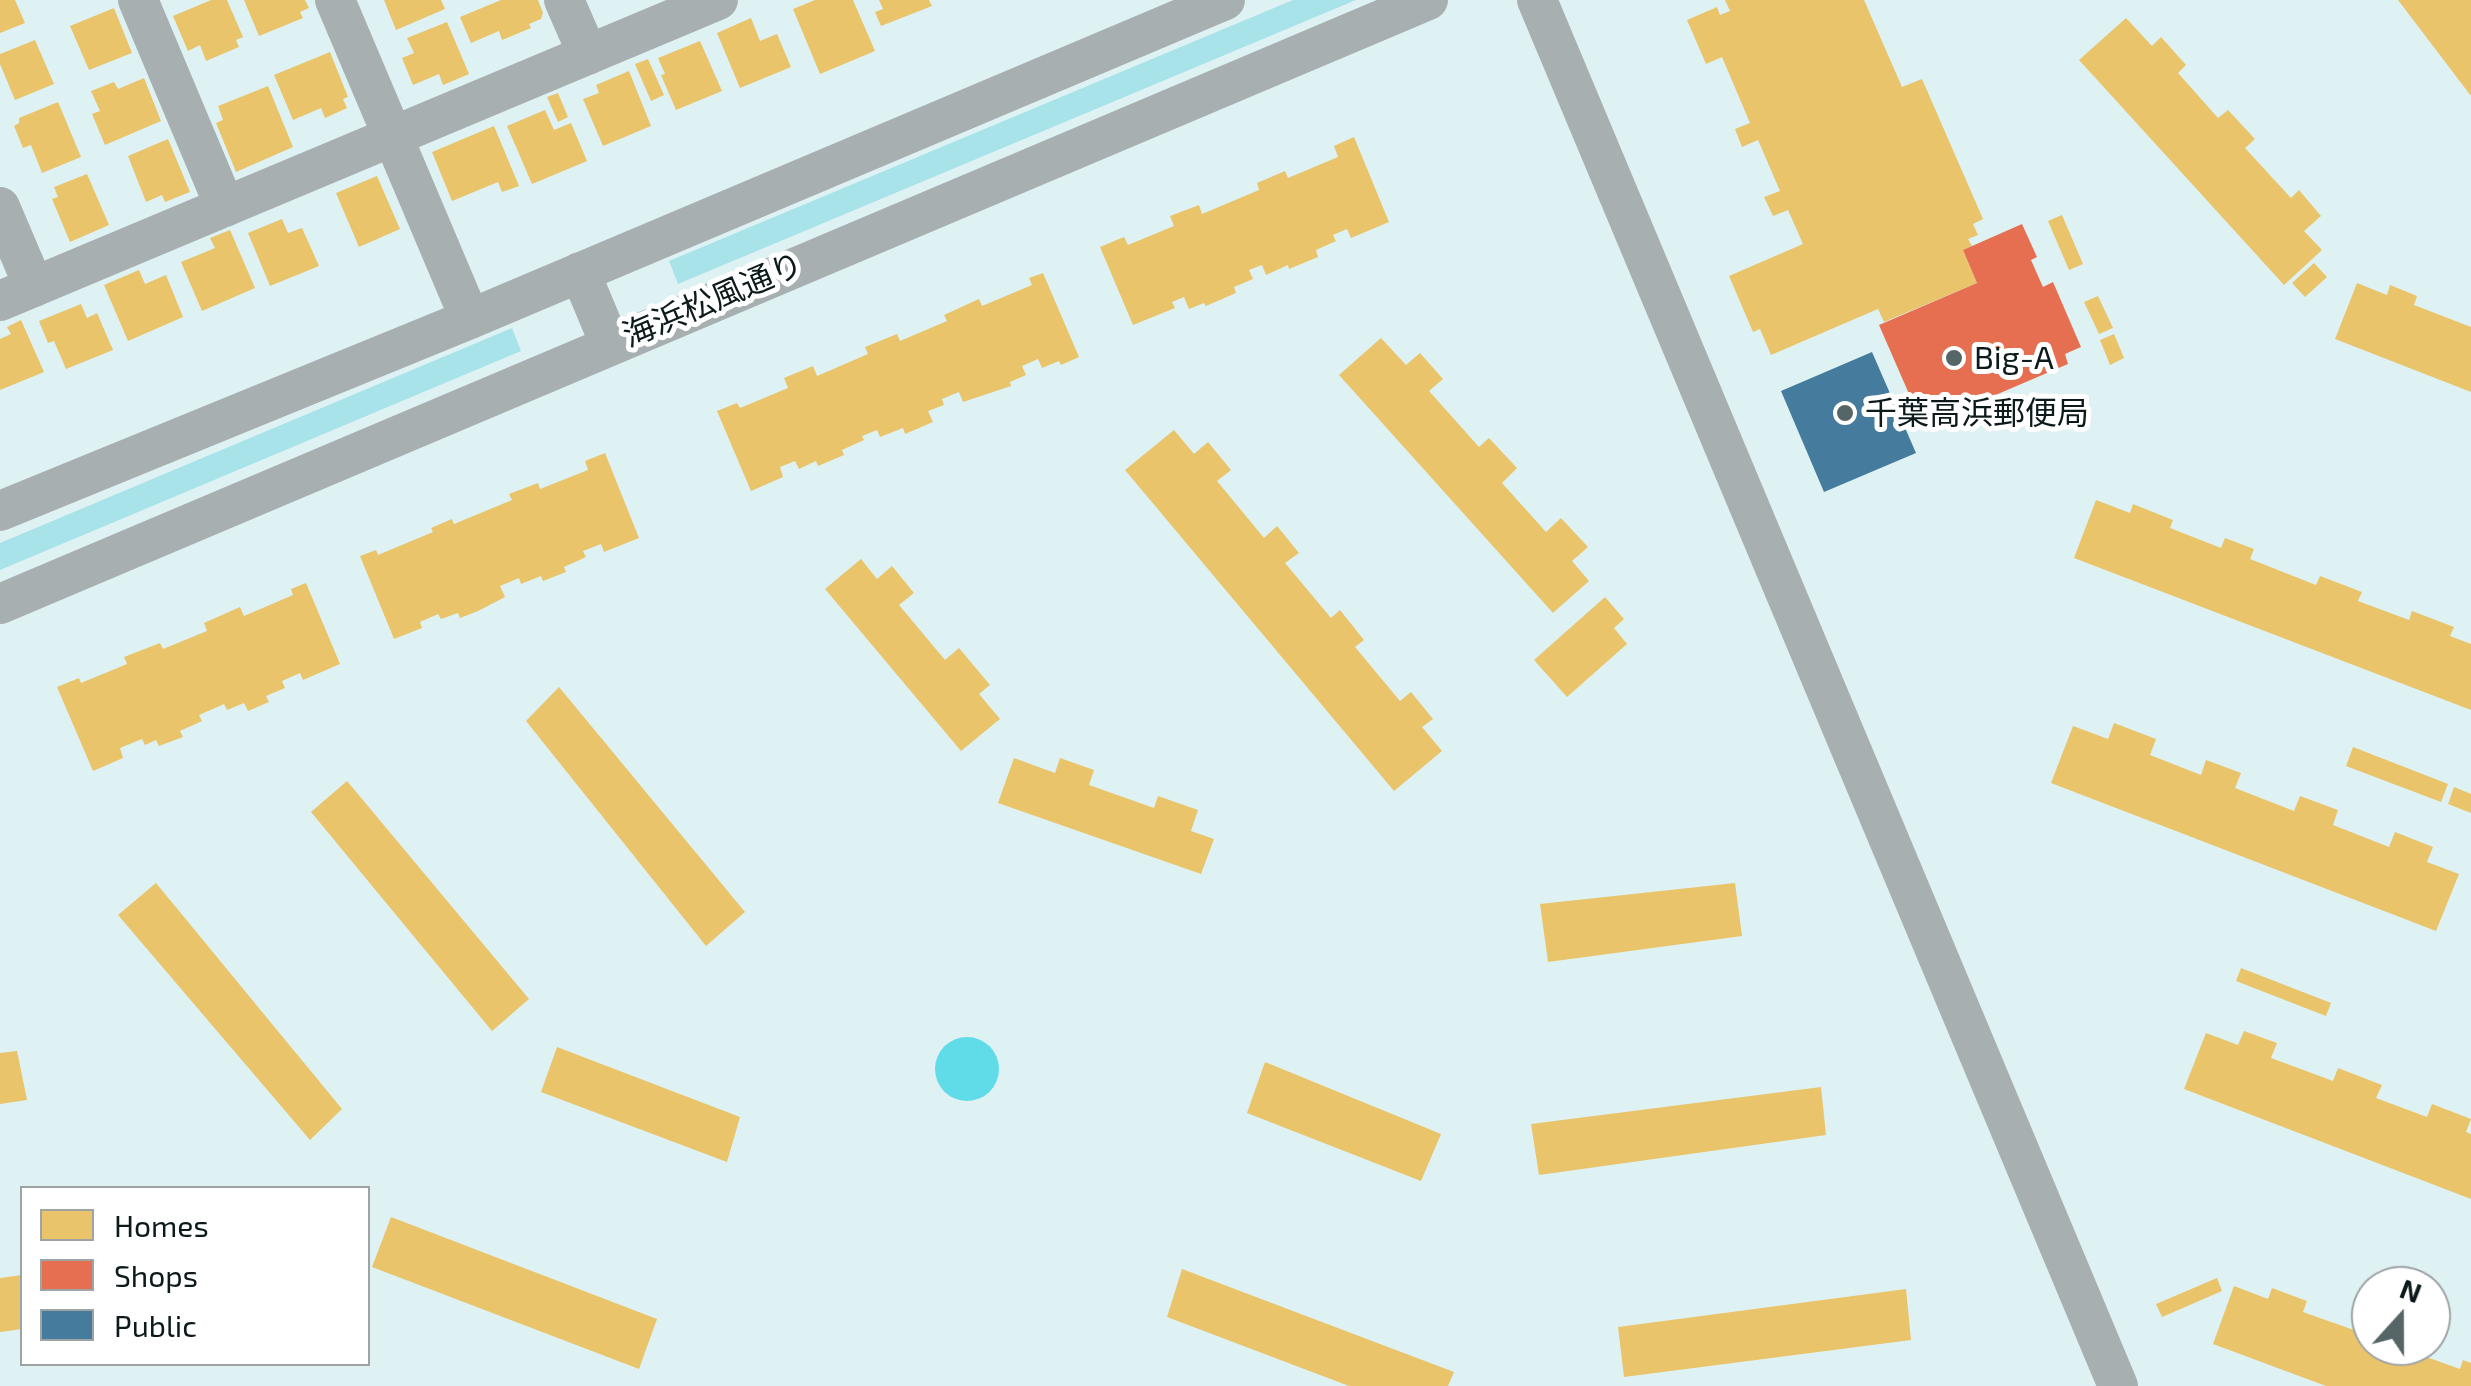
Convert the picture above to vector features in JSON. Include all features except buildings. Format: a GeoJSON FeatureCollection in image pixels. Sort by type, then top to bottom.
{"type":"FeatureCollection","features":[{"type":"Feature","properties":{"kind":"street"},"geometry":{"type":"LineString","coordinates":[[138,0],[225,207]]}},
{"type":"Feature","properties":{"kind":"street"},"geometry":{"type":"LineString","coordinates":[[335,0],[470,319]]}},
{"type":"Feature","properties":{"kind":"street"},"geometry":{"type":"LineString","coordinates":[[564,0],[588,55]]}},
{"type":"Feature","properties":{"kind":"street"},"geometry":{"type":"LineString","coordinates":[[0,208],[17,294],[718,0]]}},
{"type":"Feature","properties":{"kind":"street"},"geometry":{"type":"LineString","coordinates":[[0,510],[470,319],[1226,0]]}},
{"type":"Feature","properties":{"kind":"street","name":"海浜松風通り"},"geometry":{"type":"LineString","coordinates":[[0,604],[1428,0]]}},
{"type":"Feature","properties":{"kind":"street"},"geometry":{"type":"LineString","coordinates":[[1537,0],[2118,1386]]}},
{"type":"Feature","properties":{"kind":"street"},"geometry":{"type":"LineString","coordinates":[[580,272],[610,344]]}},
{"type":"Feature","properties":{"kind":"shaded area"},"geometry":{"type":"Polygon","coordinates":[[[1293,0],[1356,0],[678,284],[669,261],[1293,0]]]}},
{"type":"Feature","properties":{"kind":"shaded area"},"geometry":{"type":"Polygon","coordinates":[[[512,328],[521,351],[0,570],[0,543],[512,328]]]}},
{"type":"Feature","properties":{"kind":"water"},"geometry":{"type":"Polygon","coordinates":[[[967,1037],[990,1046],[999,1069],[990,1092],[967,1101],[944,1092],[935,1069],[944,1046],[967,1037]]]}},
{"type":"Feature","properties":{"kind":"place","name":"Big-A"},"geometry":{"type":"Point","coordinates":[1954,358]}},
{"type":"Feature","properties":{"kind":"place","name":"千葉高浜郵便局"},"geometry":{"type":"Point","coordinates":[1845,413]}}]}
